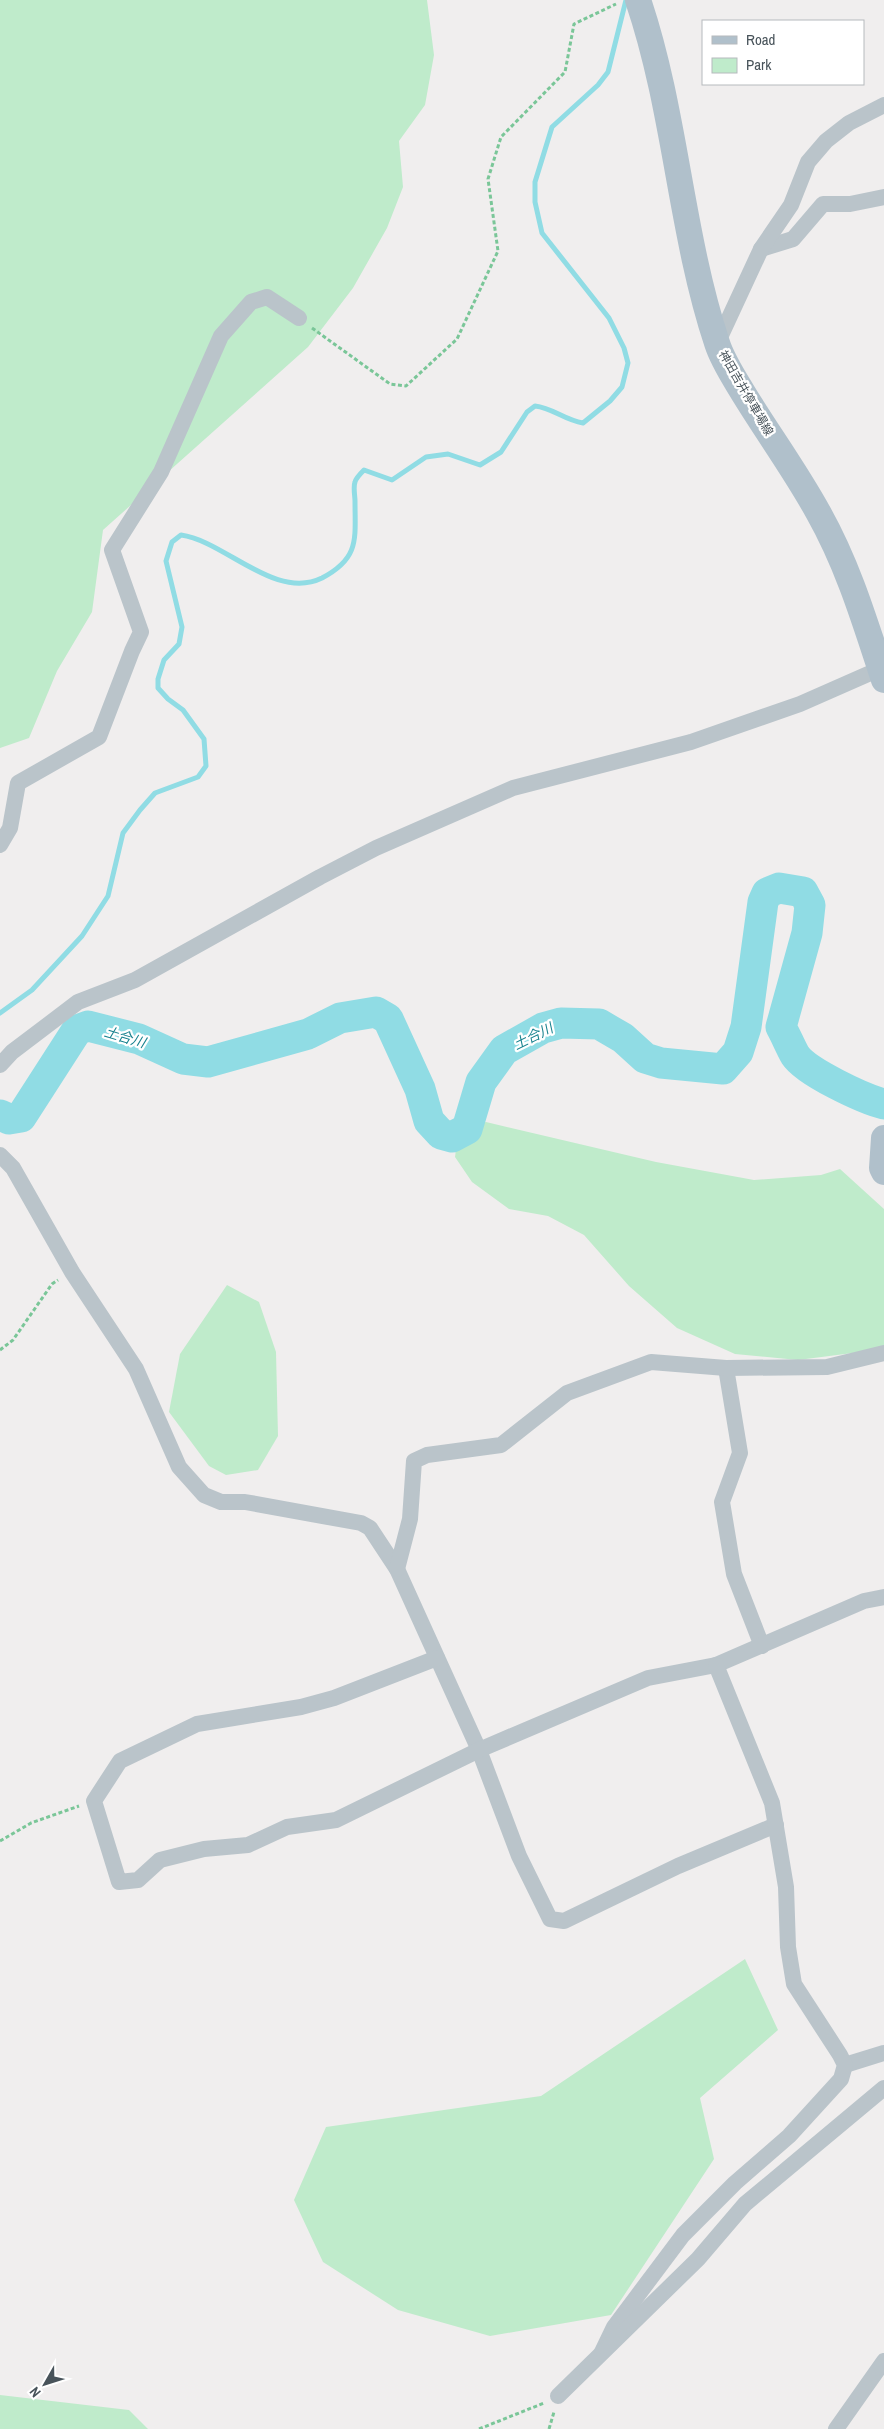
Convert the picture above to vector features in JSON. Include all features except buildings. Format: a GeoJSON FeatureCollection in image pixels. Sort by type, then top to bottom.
{"type":"FeatureCollection","features":[{"type":"Feature","properties":{"kind":"main road","name":"神田吉井停車場線"},"geometry":{"type":"LineString","coordinates":[[627,2],[660,76],[696,269],[717,344],[729,370],[817,510],[841,554],[883,672]]}},
{"type":"Feature","properties":{"kind":"main road"},"geometry":{"type":"LineString","coordinates":[[884,1138],[882,1168],[884,1172]]}},
{"type":"Feature","properties":{"kind":"street"},"geometry":{"type":"LineString","coordinates":[[717,344],[760,249],[791,205],[808,162],[826,141],[850,123],[884,106]]}},
{"type":"Feature","properties":{"kind":"street"},"geometry":{"type":"LineString","coordinates":[[760,249],[793,240],[823,204],[850,204],[884,197]]}},
{"type":"Feature","properties":{"kind":"street"},"geometry":{"type":"LineString","coordinates":[[0,845],[10,828],[18,783],[98,737],[132,650],[141,632],[112,550],[161,472],[221,336],[251,302],[267,297],[299,318]]}},
{"type":"Feature","properties":{"kind":"street"},"geometry":{"type":"LineString","coordinates":[[0,1065],[12,1052],[78,1002],[135,980],[376,848],[513,788],[691,742],[800,704],[883,672]]}},
{"type":"Feature","properties":{"kind":"street"},"geometry":{"type":"LineString","coordinates":[[0,1155],[13,1168],[72,1272],[136,1369],[179,1468],[204,1495],[222,1502],[245,1502],[360,1524],[370,1528],[397,1569],[479,1750],[520,1856],[550,1919],[564,1921],[678,1866],[776,1825]]}},
{"type":"Feature","properties":{"kind":"street"},"geometry":{"type":"LineString","coordinates":[[397,1569],[410,1519],[414,1461],[427,1455],[501,1445],[566,1393],[651,1362],[726,1368],[827,1367],[884,1354]]}},
{"type":"Feature","properties":{"kind":"street"},"geometry":{"type":"LineString","coordinates":[[726,1368],[740,1453],[722,1502],[734,1574],[762,1646]]}},
{"type":"Feature","properties":{"kind":"street"},"geometry":{"type":"LineString","coordinates":[[437,1658],[334,1698],[301,1707],[197,1724],[120,1761],[94,1801],[119,1882],[138,1880],[160,1860],[204,1849],[248,1845],[287,1827],[336,1820],[479,1750],[648,1678],[716,1665],[864,1601],[884,1597]]}},
{"type":"Feature","properties":{"kind":"street"},"geometry":{"type":"LineString","coordinates":[[602,2352],[614,2327],[682,2235],[735,2183],[789,2136],[841,2080],[845,2066],[840,2055],[794,1984],[788,1947],[786,1887],[772,1802],[716,1665]]}},
{"type":"Feature","properties":{"kind":"street"},"geometry":{"type":"LineString","coordinates":[[845,2066],[884,2053]]}},
{"type":"Feature","properties":{"kind":"street"},"geometry":{"type":"LineString","coordinates":[[558,2396],[698,2259],[745,2204],[884,2088]]}},
{"type":"Feature","properties":{"kind":"street"},"geometry":{"type":"LineString","coordinates":[[836,2429],[884,2361]]}},
{"type":"Feature","properties":{"kind":"path"},"geometry":{"type":"LineString","coordinates":[[299,318],[390,384],[406,386],[457,339],[498,251],[488,179],[501,137],[565,72],[574,24],[627,2]]}},
{"type":"Feature","properties":{"kind":"path"},"geometry":{"type":"LineString","coordinates":[[0,1350],[12,1340],[52,1284],[72,1272]]}},
{"type":"Feature","properties":{"kind":"path"},"geometry":{"type":"LineString","coordinates":[[0,1841],[31,1823],[94,1801]]}},
{"type":"Feature","properties":{"kind":"path"},"geometry":{"type":"LineString","coordinates":[[479,2429],[528,2411],[558,2396]]}},
{"type":"Feature","properties":{"kind":"green space"},"geometry":{"type":"Polygon","coordinates":[[[0,0],[427,0],[434,55],[425,105],[399,141],[403,187],[387,228],[353,288],[308,347],[103,530],[92,612],[57,671],[29,738],[0,748],[0,0]]]}},
{"type":"Feature","properties":{"kind":"green space"},"geometry":{"type":"Polygon","coordinates":[[[486,1122],[656,1162],[754,1180],[821,1175],[840,1169],[884,1209],[884,1349],[798,1360],[735,1354],[677,1328],[629,1286],[584,1235],[548,1216],[509,1209],[472,1182],[455,1157],[459,1129],[486,1122]]]}},
{"type":"Feature","properties":{"kind":"green space"},"geometry":{"type":"Polygon","coordinates":[[[227,1285],[259,1302],[276,1352],[278,1436],[258,1470],[226,1475],[209,1466],[169,1412],[180,1354],[227,1285]]]}},
{"type":"Feature","properties":{"kind":"green space"},"geometry":{"type":"Polygon","coordinates":[[[745,1959],[778,2030],[700,2098],[714,2159],[611,2315],[490,2336],[398,2310],[323,2262],[294,2200],[326,2127],[541,2096],[745,1959]]]}},
{"type":"Feature","properties":{"kind":"green space"},"geometry":{"type":"Polygon","coordinates":[[[0,2395],[129,2410],[148,2429],[0,2429],[0,2395]]]}},
{"type":"Feature","properties":{"kind":"waterway"},"geometry":{"type":"LineString","coordinates":[[0,1013],[32,990],[82,936],[108,896],[123,833],[140,810],[155,793],[198,777],[206,766],[204,739],[183,710],[168,699],[158,688],[158,679],[164,660],[179,644],[182,627],[166,561],[172,542],[181,535],[198,540],[215,547],[268,576],[286,582],[304,583],[322,578],[343,563],[353,546],[355,537],[354,484],[357,477],[364,470],[392,480],[426,457],[448,454],[480,465],[501,452],[527,412],[535,406],[583,423],[610,401],[622,387],[628,363],[624,348],[609,318],[542,233],[535,202],[535,182],[552,127],[598,85],[608,72],[626,0]]}},
{"type":"Feature","properties":{"kind":"waterway","name":"土合川"},"geometry":{"type":"LineString","coordinates":[[0,1115],[9,1119],[21,1117],[77,1030],[88,1026],[139,1039],[183,1059],[208,1062],[308,1034],[340,1018],[376,1012],[388,1019],[420,1089],[429,1121],[441,1134],[452,1137],[467,1129],[481,1082],[504,1050],[543,1028],[561,1023],[599,1024],[623,1038],[645,1058],[661,1063],[723,1069],[738,1052],[746,1027],[763,902],[767,893],[779,888],[803,892],[810,905],[807,933],[781,1027],[795,1055],[801,1062],[823,1077],[850,1091],[884,1104]]}}]}
